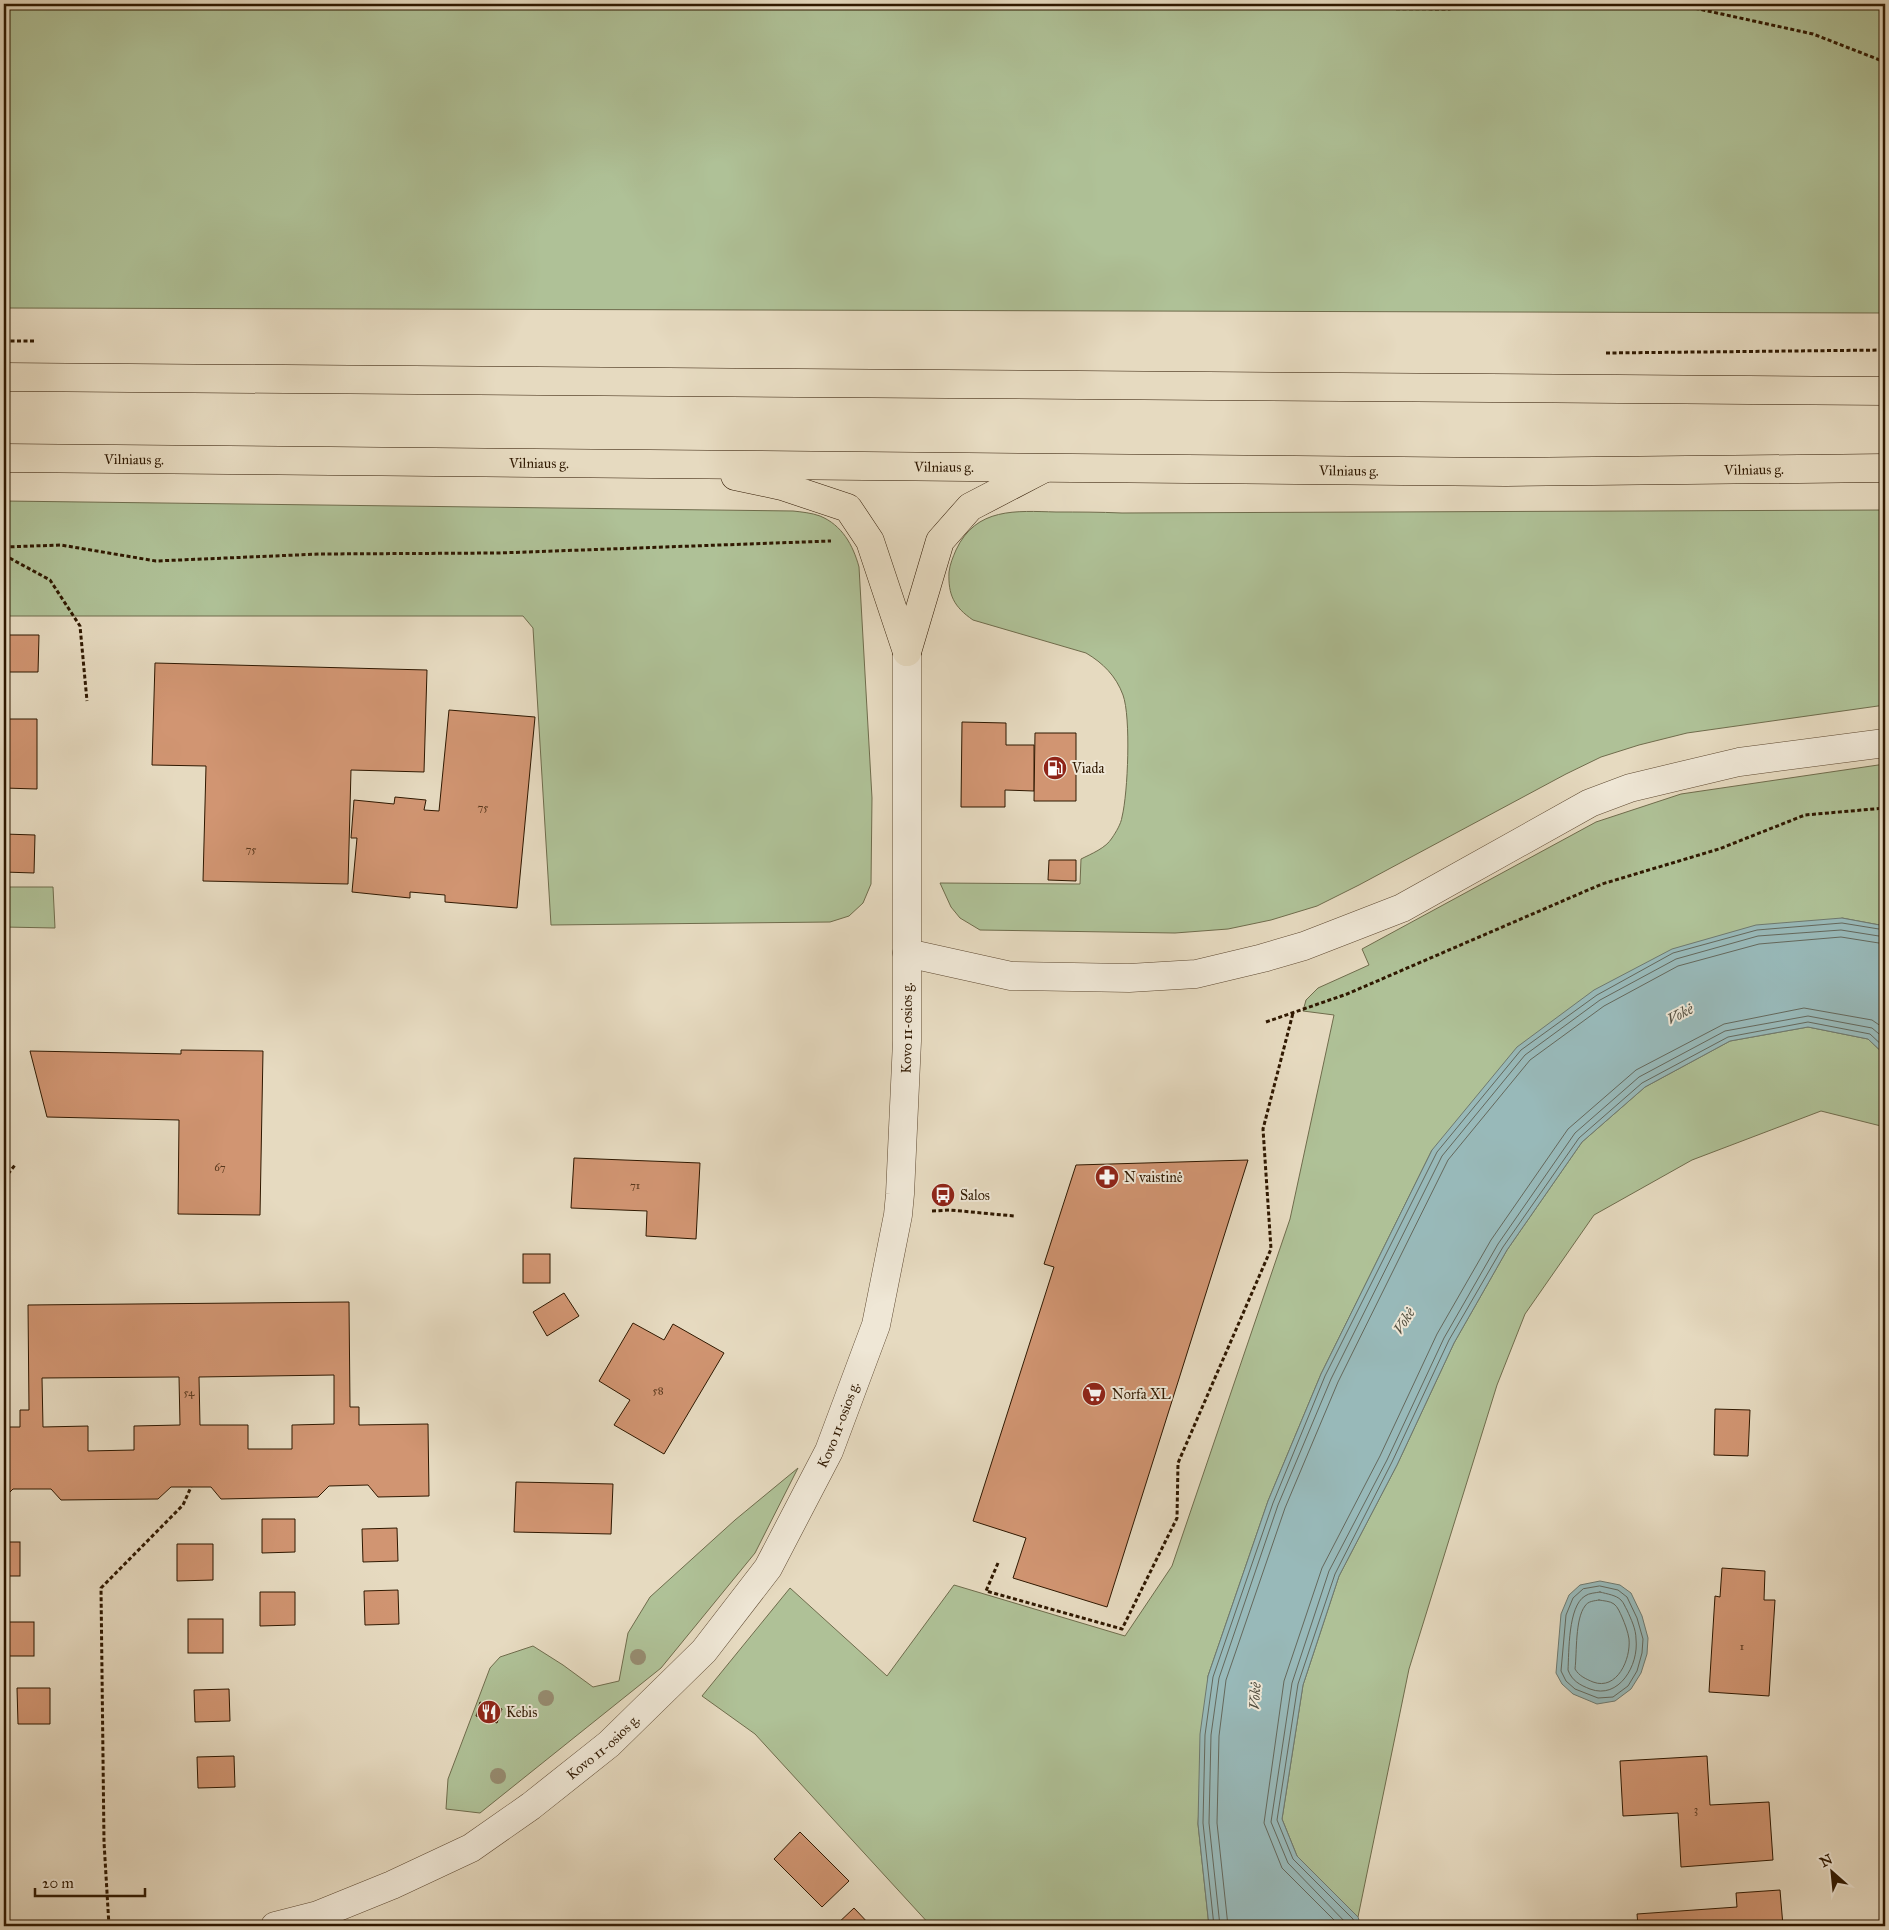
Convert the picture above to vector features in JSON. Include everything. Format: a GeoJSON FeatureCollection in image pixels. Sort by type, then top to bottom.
{"type":"FeatureCollection","features":[{"type":"Feature","properties":{"kind":"highway"},"geometry":{"type":"LineString","coordinates":[[4,377],[1885,392]]}},
{"type":"Feature","properties":{"kind":"highway","name":"Vilniaus g."},"geometry":{"type":"LineString","coordinates":[[4,458],[1506,472],[1885,468]]}},
{"type":"Feature","properties":{"kind":"highway"},"geometry":{"type":"LineString","coordinates":[[674,464],[782,486],[848,508],[870,541],[907,652]]}},
{"type":"Feature","properties":{"kind":"highway"},"geometry":{"type":"LineString","coordinates":[[907,652],[940,542],[970,507],[1046,467]]}},
{"type":"Feature","properties":{"kind":"street","name":"Kovo 11-osios g."},"geometry":{"type":"LineString","coordinates":[[275,1926],[318,1915],[383,1889],[471,1848],[531,1806],[609,1744],[704,1651],[768,1568],[829,1451],[876,1325],[898,1215],[907,1041],[907,652]]}},
{"type":"Feature","properties":{"kind":"street"},"geometry":{"type":"LineString","coordinates":[[907,952],[1011,976],[1129,978],[1196,974],[1304,946],[1402,908],[1590,803],[1630,788],[1739,762],[1885,743]]}},
{"type":"Feature","properties":{"kind":"path"},"geometry":{"type":"LineString","coordinates":[[1286,4],[1302,8],[1449,8],[1467,4]]}},
{"type":"Feature","properties":{"kind":"path"},"geometry":{"type":"LineString","coordinates":[[1676,4],[1812,34],[1885,62]]}},
{"type":"Feature","properties":{"kind":"path"},"geometry":{"type":"LineString","coordinates":[[4,547],[61,545],[156,561],[320,554],[499,553],[870,541]]}},
{"type":"Feature","properties":{"kind":"path"},"geometry":{"type":"LineString","coordinates":[[4,555],[50,580],[80,626],[88,701]]}},
{"type":"Feature","properties":{"kind":"path"},"geometry":{"type":"LineString","coordinates":[[1266,1022],[1347,994],[1602,884],[1719,849],[1805,815],[1885,808]]}},
{"type":"Feature","properties":{"kind":"path"},"geometry":{"type":"LineString","coordinates":[[998,1563],[986,1591],[1122,1629],[1177,1518],[1178,1464],[1271,1249],[1263,1129],[1294,1013]]}},
{"type":"Feature","properties":{"kind":"path"},"geometry":{"type":"LineString","coordinates":[[4,1179],[15,1165]]}},
{"type":"Feature","properties":{"kind":"path"},"geometry":{"type":"LineString","coordinates":[[898,1215],[950,1210],[1014,1216]]}},
{"type":"Feature","properties":{"kind":"path"},"geometry":{"type":"LineString","coordinates":[[109,1926],[104,1842],[101,1588],[183,1505],[191,1487]]}},
{"type":"Feature","properties":{"kind":"green space"},"geometry":{"type":"Polygon","coordinates":[[[4,4],[1885,4],[1885,313],[4,308],[4,4]]]}},
{"type":"Feature","properties":{"kind":"green space"},"geometry":{"type":"Polygon","coordinates":[[[4,501],[793,511],[820,516],[835,525],[846,537],[859,567],[872,798],[871,884],[863,903],[849,916],[830,922],[551,925],[533,628],[523,616],[4,616],[4,501]]]}},
{"type":"Feature","properties":{"kind":"green space"},"geometry":{"type":"Polygon","coordinates":[[[1885,510],[1885,705],[1687,733],[1601,757],[1317,906],[1271,920],[1228,929],[1175,933],[980,930],[960,918],[951,907],[940,883],[1080,884],[1081,859],[1109,842],[1119,825],[1124,806],[1128,755],[1126,706],[1120,688],[1113,676],[1098,661],[1086,653],[973,620],[961,610],[951,594],[949,572],[951,563],[964,536],[974,526],[998,514],[1026,511],[1122,513],[1885,510]]]}},
{"type":"Feature","properties":{"kind":"green space"},"geometry":{"type":"Polygon","coordinates":[[[1885,764],[1885,926],[1842,918],[1432,1150],[1321,1374],[1268,1501],[1208,1676],[1198,1824],[1209,1926],[931,1926],[755,1734],[702,1696],[790,1588],[887,1676],[954,1585],[1125,1636],[1172,1566],[1290,1219],[1334,1015],[1303,1011],[1306,1000],[1318,988],[1369,965],[1362,949],[1596,822],[1681,794],[1885,764]]]}},
{"type":"Feature","properties":{"kind":"green space"},"geometry":{"type":"Polygon","coordinates":[[[4,887],[53,887],[55,928],[4,927],[4,887]]]}},
{"type":"Feature","properties":{"kind":"green space"},"geometry":{"type":"Polygon","coordinates":[[[1808,1027],[1868,1039],[1885,1055],[1885,1127],[1821,1111],[1692,1160],[1594,1215],[1525,1314],[1497,1385],[1409,1669],[1358,1917],[1297,1856],[1282,1819],[1303,1685],[1339,1576],[1397,1465],[1454,1343],[1507,1250],[1582,1142],[1645,1087],[1730,1041],[1808,1027]]]}},
{"type":"Feature","properties":{"kind":"green space"},"geometry":{"type":"Polygon","coordinates":[[[798,1468],[755,1553],[661,1668],[480,1813],[446,1809],[448,1779],[490,1668],[500,1657],[533,1646],[593,1687],[619,1681],[628,1633],[650,1597],[735,1520],[798,1468]]]}},
{"type":"Feature","properties":{"kind":"water","name":"Vokė"},"geometry":{"type":"Polygon","coordinates":[[[1842,918],[1885,926],[1885,1055],[1868,1039],[1808,1027],[1730,1041],[1645,1087],[1582,1142],[1507,1250],[1454,1343],[1397,1465],[1339,1576],[1303,1685],[1282,1819],[1297,1856],[1358,1917],[1361,1926],[1209,1926],[1198,1824],[1200,1734],[1208,1676],[1268,1501],[1321,1374],[1432,1150],[1517,1047],[1594,990],[1672,949],[1756,925],[1842,918]]]}},
{"type":"Feature","properties":{"kind":"water"},"geometry":{"type":"Polygon","coordinates":[[[1600,1581],[1620,1585],[1631,1593],[1642,1616],[1648,1638],[1647,1654],[1641,1673],[1631,1689],[1615,1701],[1597,1704],[1573,1694],[1562,1684],[1556,1673],[1561,1614],[1569,1595],[1580,1585],[1600,1581]]]}},
{"type":"Feature","properties":{"kind":"building"},"geometry":{"type":"Polygon","coordinates":[[[4,635],[39,635],[38,672],[4,672],[4,635]]]}},
{"type":"Feature","properties":{"kind":"building"},"geometry":{"type":"Polygon","coordinates":[[[155,663],[427,670],[424,772],[351,770],[348,884],[203,881],[206,766],[152,765],[155,663]]]}},
{"type":"Feature","properties":{"kind":"building"},"geometry":{"type":"Polygon","coordinates":[[[449,710],[535,717],[517,908],[445,902],[445,895],[410,892],[410,898],[352,892],[357,838],[351,838],[354,800],[394,804],[395,797],[426,800],[424,810],[439,811],[449,710]]]}},
{"type":"Feature","properties":{"kind":"building"},"geometry":{"type":"Polygon","coordinates":[[[4,719],[37,719],[37,789],[4,788],[4,719]]]}},
{"type":"Feature","properties":{"kind":"building"},"geometry":{"type":"Polygon","coordinates":[[[962,722],[1006,723],[1006,745],[1034,745],[1034,791],[1005,790],[1005,807],[961,807],[962,722]]]}},
{"type":"Feature","properties":{"kind":"building","name":"Viada"},"geometry":{"type":"Polygon","coordinates":[[[1035,733],[1076,733],[1076,801],[1034,801],[1035,733]]]}},
{"type":"Feature","properties":{"kind":"building"},"geometry":{"type":"Polygon","coordinates":[[[4,834],[35,835],[34,873],[4,872],[4,834]]]}},
{"type":"Feature","properties":{"kind":"building"},"geometry":{"type":"Polygon","coordinates":[[[1049,860],[1076,860],[1076,881],[1048,880],[1049,860]]]}},
{"type":"Feature","properties":{"kind":"building"},"geometry":{"type":"Polygon","coordinates":[[[181,1050],[263,1051],[260,1215],[178,1214],[179,1120],[47,1117],[30,1051],[181,1054],[181,1050]]]}},
{"type":"Feature","properties":{"kind":"building"},"geometry":{"type":"Polygon","coordinates":[[[574,1158],[700,1163],[696,1239],[646,1236],[647,1211],[571,1208],[574,1158]]]}},
{"type":"Feature","properties":{"kind":"building","name":"Norfa XL"},"geometry":{"type":"Polygon","coordinates":[[[1248,1160],[1107,1607],[1013,1578],[1026,1538],[973,1521],[1054,1267],[1044,1264],[1076,1165],[1248,1160]]]}},
{"type":"Feature","properties":{"kind":"building"},"geometry":{"type":"Polygon","coordinates":[[[523,1254],[550,1254],[550,1283],[523,1283],[523,1254]]]}},
{"type":"Feature","properties":{"kind":"building"},"geometry":{"type":"Polygon","coordinates":[[[564,1293],[579,1316],[547,1336],[533,1312],[564,1293]]]}},
{"type":"Feature","properties":{"kind":"building"},"geometry":{"type":"Polygon","coordinates":[[[349,1302],[350,1407],[359,1407],[359,1425],[428,1424],[429,1496],[378,1497],[368,1485],[329,1486],[318,1497],[221,1499],[211,1487],[171,1487],[158,1499],[61,1500],[51,1489],[13,1489],[4,1498],[4,1427],[20,1427],[20,1410],[29,1410],[28,1305],[349,1302]],[[334,1375],[199,1377],[200,1425],[248,1425],[248,1449],[292,1449],[292,1425],[334,1424],[334,1375]],[[179,1377],[42,1378],[43,1427],[88,1426],[88,1451],[134,1450],[134,1426],[180,1425],[179,1377]]]}},
{"type":"Feature","properties":{"kind":"building"},"geometry":{"type":"Polygon","coordinates":[[[633,1323],[664,1340],[673,1324],[724,1353],[664,1454],[614,1425],[630,1400],[599,1381],[633,1323]]]}},
{"type":"Feature","properties":{"kind":"building"},"geometry":{"type":"Polygon","coordinates":[[[1715,1409],[1750,1410],[1748,1456],[1714,1455],[1715,1409]]]}},
{"type":"Feature","properties":{"kind":"building"},"geometry":{"type":"Polygon","coordinates":[[[516,1482],[613,1484],[611,1534],[514,1532],[516,1482]]]}},
{"type":"Feature","properties":{"kind":"building"},"geometry":{"type":"Polygon","coordinates":[[[262,1519],[295,1519],[295,1552],[262,1553],[262,1519]]]}},
{"type":"Feature","properties":{"kind":"building"},"geometry":{"type":"Polygon","coordinates":[[[397,1528],[398,1561],[363,1562],[362,1529],[397,1528]]]}},
{"type":"Feature","properties":{"kind":"building"},"geometry":{"type":"Polygon","coordinates":[[[4,1542],[20,1542],[20,1576],[4,1576],[4,1542]]]}},
{"type":"Feature","properties":{"kind":"building"},"geometry":{"type":"Polygon","coordinates":[[[177,1544],[213,1544],[213,1580],[177,1581],[177,1544]]]}},
{"type":"Feature","properties":{"kind":"building"},"geometry":{"type":"Polygon","coordinates":[[[1722,1568],[1765,1571],[1764,1600],[1775,1600],[1769,1696],[1709,1692],[1715,1596],[1720,1597],[1722,1568]]]}},
{"type":"Feature","properties":{"kind":"building"},"geometry":{"type":"Polygon","coordinates":[[[398,1590],[399,1624],[365,1625],[364,1591],[398,1590]]]}},
{"type":"Feature","properties":{"kind":"building"},"geometry":{"type":"Polygon","coordinates":[[[260,1592],[295,1592],[295,1625],[260,1626],[260,1592]]]}},
{"type":"Feature","properties":{"kind":"building"},"geometry":{"type":"Polygon","coordinates":[[[188,1619],[223,1619],[223,1653],[188,1653],[188,1619]]]}},
{"type":"Feature","properties":{"kind":"building"},"geometry":{"type":"Polygon","coordinates":[[[4,1622],[34,1622],[34,1656],[4,1656],[4,1622]]]}},
{"type":"Feature","properties":{"kind":"building"},"geometry":{"type":"Polygon","coordinates":[[[17,1688],[50,1688],[50,1724],[18,1724],[17,1688]]]}},
{"type":"Feature","properties":{"kind":"building"},"geometry":{"type":"Polygon","coordinates":[[[229,1689],[230,1721],[195,1722],[194,1690],[229,1689]]]}},
{"type":"Feature","properties":{"kind":"building","name":"Kebis"},"geometry":{"type":"Polygon","coordinates":[[[480,1702],[502,1709],[497,1723],[476,1716],[480,1702]]]}},
{"type":"Feature","properties":{"kind":"building"},"geometry":{"type":"Polygon","coordinates":[[[234,1756],[235,1787],[198,1788],[197,1757],[234,1756]]]}},
{"type":"Feature","properties":{"kind":"building"},"geometry":{"type":"Polygon","coordinates":[[[1707,1756],[1710,1805],[1769,1802],[1773,1860],[1681,1867],[1678,1813],[1623,1816],[1620,1761],[1707,1756]]]}},
{"type":"Feature","properties":{"kind":"building"},"geometry":{"type":"Polygon","coordinates":[[[800,1832],[849,1881],[822,1907],[774,1859],[800,1832]]]}},
{"type":"Feature","properties":{"kind":"building"},"geometry":{"type":"Polygon","coordinates":[[[1780,1890],[1783,1926],[1638,1926],[1637,1914],[1737,1907],[1736,1893],[1780,1890]]]}},
{"type":"Feature","properties":{"kind":"building"},"geometry":{"type":"Polygon","coordinates":[[[854,1908],[871,1926],[835,1926],[854,1908]]]}},
{"type":"Feature","properties":{"kind":"place","name":"Viada"},"geometry":{"type":"Point","coordinates":[1055,768]}},
{"type":"Feature","properties":{"kind":"place","name":"N vaistinė"},"geometry":{"type":"Point","coordinates":[1107,1177]}},
{"type":"Feature","properties":{"kind":"place","name":"Salos"},"geometry":{"type":"Point","coordinates":[943,1195]}},
{"type":"Feature","properties":{"kind":"place","name":"Norfa XL"},"geometry":{"type":"Point","coordinates":[1094,1394]}},
{"type":"Feature","properties":{"kind":"place","name":"Kebis"},"geometry":{"type":"Point","coordinates":[489,1712]}}]}
